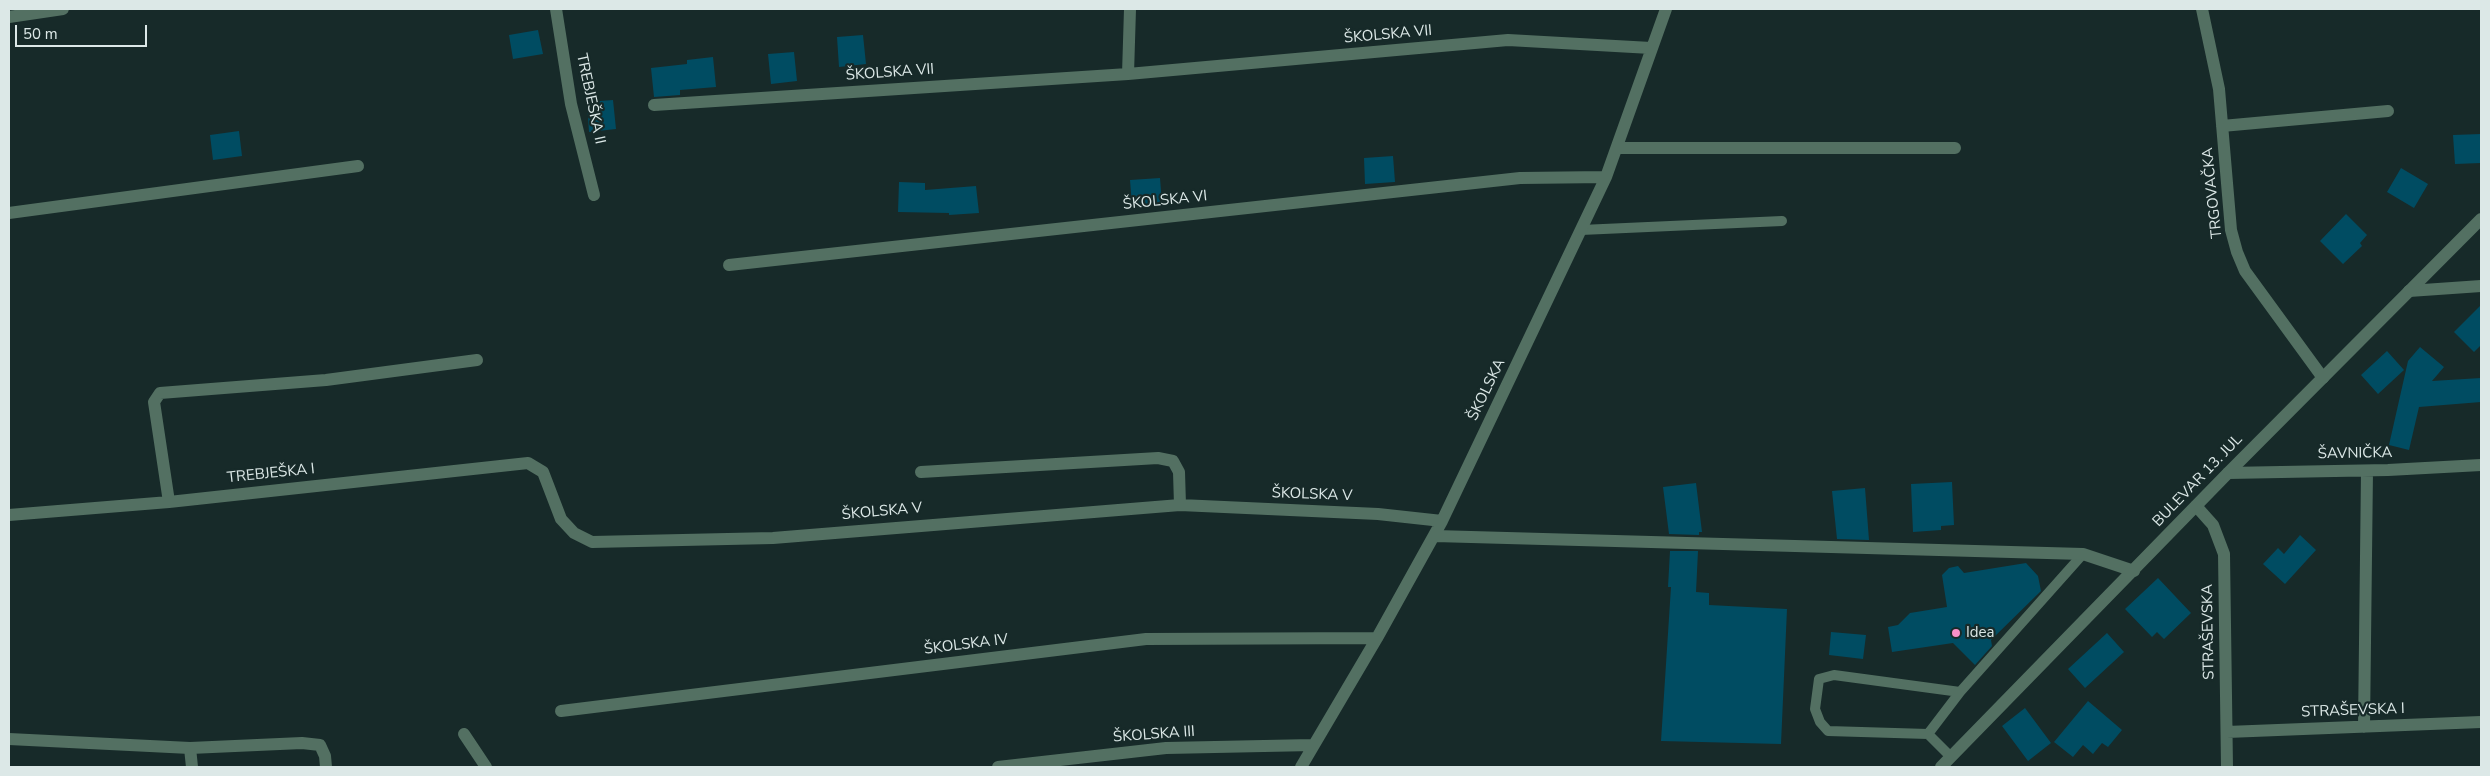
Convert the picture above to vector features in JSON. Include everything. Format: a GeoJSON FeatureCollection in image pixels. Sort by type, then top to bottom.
{"type":"FeatureCollection","features":[{"type":"Feature","properties":{"kind":"street"},"geometry":{"type":"LineString","coordinates":[[9,17],[63,9]]}},
{"type":"Feature","properties":{"kind":"street","name":"TREBJEŠKA II"},"geometry":{"type":"LineString","coordinates":[[556,9],[571,104],[594,195]]}},
{"type":"Feature","properties":{"kind":"street"},"geometry":{"type":"LineString","coordinates":[[1128,74],[1130,9]]}},
{"type":"Feature","properties":{"kind":"street","name":"ŠKOLSKA"},"geometry":{"type":"LineString","coordinates":[[1301,767],[1378,638],[1435,536],[1606,177],[1650,48],[1666,9]]}},
{"type":"Feature","properties":{"kind":"street","name":"TRGOVAČKA"},"geometry":{"type":"LineString","coordinates":[[2202,9],[2219,89],[2231,230],[2237,252],[2245,271],[2323,378]]}},
{"type":"Feature","properties":{"kind":"street","name":"ŠKOLSKA VII"},"geometry":{"type":"LineString","coordinates":[[654,105],[1128,74],[1508,40],[1650,48]]}},
{"type":"Feature","properties":{"kind":"street"},"geometry":{"type":"LineString","coordinates":[[2222,126],[2388,111]]}},
{"type":"Feature","properties":{"kind":"street"},"geometry":{"type":"LineString","coordinates":[[1617,148],[1955,148]]}},
{"type":"Feature","properties":{"kind":"street"},"geometry":{"type":"LineString","coordinates":[[9,213],[358,166]]}},
{"type":"Feature","properties":{"kind":"street","name":"ŠKOLSKA VI"},"geometry":{"type":"LineString","coordinates":[[729,266],[1520,178],[1606,177]]}},
{"type":"Feature","properties":{"kind":"street","name":"BULEVAR 13. JUL"},"geometry":{"type":"LineString","coordinates":[[1941,767],[2134,571],[2228,472],[2481,219]]}},
{"type":"Feature","properties":{"kind":"street"},"geometry":{"type":"LineString","coordinates":[[2409,291],[2481,286]]}},
{"type":"Feature","properties":{"kind":"street"},"geometry":{"type":"LineString","coordinates":[[168,502],[154,402],[160,393],[326,380],[477,360]]}},
{"type":"Feature","properties":{"kind":"street"},"geometry":{"type":"LineString","coordinates":[[921,472],[1158,458],[1173,462],[1179,472],[1180,505]]}},
{"type":"Feature","properties":{"kind":"street","name":"TREBJEŠKA I"},"geometry":{"type":"LineString","coordinates":[[9,515],[168,502],[528,462],[543,472],[557,513],[574,533],[587,540]]}},
{"type":"Feature","properties":{"kind":"street","name":"ŠAVNIČKA"},"geometry":{"type":"LineString","coordinates":[[2228,472],[2367,471],[2481,465]]}},
{"type":"Feature","properties":{"kind":"street"},"geometry":{"type":"LineString","coordinates":[[2364,727],[2367,471]]}},
{"type":"Feature","properties":{"kind":"street","name":"ŠKOLSKA V"},"geometry":{"type":"LineString","coordinates":[[587,540],[773,538],[1180,505],[1378,514],[1442,521]]}},
{"type":"Feature","properties":{"kind":"street","name":"STRAŠEVSKA"},"geometry":{"type":"LineString","coordinates":[[2196,506],[2213,525],[2224,554],[2227,767]]}},
{"type":"Feature","properties":{"kind":"street"},"geometry":{"type":"LineString","coordinates":[[1435,536],[2083,554],[2134,571]]}},
{"type":"Feature","properties":{"kind":"street","name":"ŠKOLSKA IV"},"geometry":{"type":"LineString","coordinates":[[561,711],[1146,639],[1378,638]]}},
{"type":"Feature","properties":{"kind":"street","name":"STRAŠEVSKA I"},"geometry":{"type":"LineString","coordinates":[[2227,732],[2481,722]]}},
{"type":"Feature","properties":{"kind":"street"},"geometry":{"type":"LineString","coordinates":[[464,734],[486,767]]}},
{"type":"Feature","properties":{"kind":"street"},"geometry":{"type":"LineString","coordinates":[[9,739],[190,748],[302,743],[320,745],[325,756],[326,767]]}},
{"type":"Feature","properties":{"kind":"street","name":"ŠKOLSKA III"},"geometry":{"type":"LineString","coordinates":[[998,767],[1166,748],[1313,746]]}},
{"type":"Feature","properties":{"kind":"street"},"geometry":{"type":"LineString","coordinates":[[190,748],[192,767]]}},
{"type":"Feature","properties":{"kind":"lane"},"geometry":{"type":"LineString","coordinates":[[1581,230],[1782,221]]}},
{"type":"Feature","properties":{"kind":"lane"},"geometry":{"type":"LineString","coordinates":[[1928,734],[1960,692],[2083,554]]}},
{"type":"Feature","properties":{"kind":"lane"},"geometry":{"type":"LineString","coordinates":[[1951,757],[1928,734],[1828,730],[1820,722],[1815,709],[1819,679],[1834,674],[1960,692]]}},
{"type":"Feature","properties":{"kind":"building"},"geometry":{"type":"Polygon","coordinates":[[[538,30],[543,54],[513,59],[509,35],[538,30]]]}},
{"type":"Feature","properties":{"kind":"building"},"geometry":{"type":"Polygon","coordinates":[[[863,35],[866,64],[839,67],[837,37],[863,35]]]}},
{"type":"Feature","properties":{"kind":"building"},"geometry":{"type":"Polygon","coordinates":[[[794,52],[797,81],[771,84],[768,54],[794,52]]]}},
{"type":"Feature","properties":{"kind":"building"},"geometry":{"type":"Polygon","coordinates":[[[713,57],[716,87],[680,90],[680,95],[654,97],[651,68],[687,64],[687,60],[713,57]]]}},
{"type":"Feature","properties":{"kind":"building"},"geometry":{"type":"Polygon","coordinates":[[[613,100],[616,129],[589,132],[587,102],[613,100]]]}},
{"type":"Feature","properties":{"kind":"building"},"geometry":{"type":"Polygon","coordinates":[[[239,131],[242,156],[213,160],[210,135],[239,131]]]}},
{"type":"Feature","properties":{"kind":"building"},"geometry":{"type":"Polygon","coordinates":[[[2481,134],[2481,163],[2455,164],[2453,135],[2481,134]]]}},
{"type":"Feature","properties":{"kind":"building"},"geometry":{"type":"Polygon","coordinates":[[[1393,156],[1395,182],[1365,184],[1364,158],[1393,156]]]}},
{"type":"Feature","properties":{"kind":"building"},"geometry":{"type":"Polygon","coordinates":[[[2401,168],[2428,184],[2414,208],[2387,192],[2401,168]]]}},
{"type":"Feature","properties":{"kind":"building"},"geometry":{"type":"Polygon","coordinates":[[[1160,178],[1162,204],[1132,206],[1130,180],[1160,178]]]}},
{"type":"Feature","properties":{"kind":"building"},"geometry":{"type":"Polygon","coordinates":[[[899,182],[925,183],[925,190],[976,186],[979,213],[949,215],[949,213],[898,212],[899,182]]]}},
{"type":"Feature","properties":{"kind":"building"},"geometry":{"type":"Polygon","coordinates":[[[2346,214],[2367,235],[2360,243],[2362,246],[2343,264],[2320,241],[2346,214]]]}},
{"type":"Feature","properties":{"kind":"building"},"geometry":{"type":"Polygon","coordinates":[[[2481,305],[2481,345],[2474,352],[2454,332],[2481,305]]]}},
{"type":"Feature","properties":{"kind":"building"},"geometry":{"type":"Polygon","coordinates":[[[2420,347],[2444,367],[2432,381],[2481,378],[2481,402],[2419,407],[2409,450],[2389,445],[2408,361],[2420,347]]]}},
{"type":"Feature","properties":{"kind":"building"},"geometry":{"type":"Polygon","coordinates":[[[2387,351],[2404,370],[2378,394],[2361,375],[2387,351]]]}},
{"type":"Feature","properties":{"kind":"building"},"geometry":{"type":"Polygon","coordinates":[[[1952,482],[1954,525],[1941,526],[1941,530],[1913,532],[1911,484],[1952,482]]]}},
{"type":"Feature","properties":{"kind":"building"},"geometry":{"type":"Polygon","coordinates":[[[1696,483],[1702,532],[1699,532],[1699,535],[1669,534],[1663,487],[1696,483]]]}},
{"type":"Feature","properties":{"kind":"building"},"geometry":{"type":"Polygon","coordinates":[[[1865,488],[1869,540],[1837,539],[1832,491],[1865,488]]]}},
{"type":"Feature","properties":{"kind":"building"},"geometry":{"type":"Polygon","coordinates":[[[2300,535],[2316,550],[2285,584],[2263,564],[2278,548],[2284,554],[2300,535]]]}},
{"type":"Feature","properties":{"kind":"building"},"geometry":{"type":"Polygon","coordinates":[[[1670,551],[1698,551],[1696,592],[1709,593],[1709,605],[1787,609],[1781,744],[1661,741],[1671,587],[1668,587],[1670,551]]]}},
{"type":"Feature","properties":{"kind":"building"},"geometry":{"type":"Polygon","coordinates":[[[2026,563],[2038,576],[2041,591],[1991,640],[1992,646],[1975,665],[1953,643],[1892,652],[1888,627],[1898,625],[1910,613],[1947,607],[1942,575],[1949,568],[1958,566],[1964,573],[2026,563]]]}},
{"type":"Feature","properties":{"kind":"building"},"geometry":{"type":"Polygon","coordinates":[[[2158,578],[2191,613],[2164,639],[2157,632],[2152,637],[2125,609],[2158,578]]]}},
{"type":"Feature","properties":{"kind":"building"},"geometry":{"type":"Polygon","coordinates":[[[1831,632],[1866,635],[1863,659],[1829,655],[1831,632]]]}},
{"type":"Feature","properties":{"kind":"building"},"geometry":{"type":"Polygon","coordinates":[[[2107,633],[2124,652],[2085,688],[2068,669],[2107,633]]]}},
{"type":"Feature","properties":{"kind":"building"},"geometry":{"type":"Polygon","coordinates":[[[2088,701],[2122,730],[2108,747],[2102,743],[2093,754],[2083,745],[2073,757],[2054,742],[2088,701]]]}},
{"type":"Feature","properties":{"kind":"building"},"geometry":{"type":"Polygon","coordinates":[[[2025,708],[2051,743],[2028,761],[2002,726],[2025,708]]]}},
{"type":"Feature","properties":{"kind":"place","name":"Idea"},"geometry":{"type":"Point","coordinates":[1956,633]}}]}
